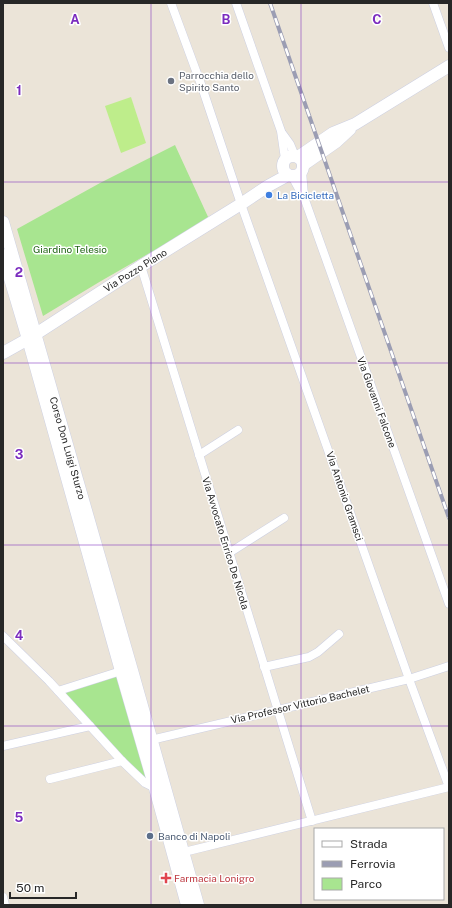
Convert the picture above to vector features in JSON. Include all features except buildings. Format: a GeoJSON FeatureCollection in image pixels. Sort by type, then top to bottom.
{"type":"FeatureCollection","features":[{"type":"Feature","properties":{"kind":"street","name":"Via Antonio Gramsci"},"geometry":{"type":"LineString","coordinates":[[171,3],[409,679],[449,787]]}},
{"type":"Feature","properties":{"kind":"street"},"geometry":{"type":"LineString","coordinates":[[236,3],[293,166]]}},
{"type":"Feature","properties":{"kind":"street"},"geometry":{"type":"LineString","coordinates":[[433,3],[449,48]]}},
{"type":"Feature","properties":{"kind":"street","name":"Via Pozzo Piano"},"geometry":{"type":"LineString","coordinates":[[3,353],[241,204],[268,186],[293,166],[336,142],[355,124],[449,66]]}},
{"type":"Feature","properties":{"kind":"street","name":"Via Giovanni Falcone"},"geometry":{"type":"LineString","coordinates":[[293,166],[449,604]]}},
{"type":"Feature","properties":{"kind":"street","name":"Corso Don Luigi Sturzo"},"geometry":{"type":"LineString","coordinates":[[3,222],[31,336],[120,670],[155,788],[178,853]]}},
{"type":"Feature","properties":{"kind":"street","name":"Corso Don Luigi Sturzo"},"geometry":{"type":"LineString","coordinates":[[3,255],[31,336],[133,674],[151,740],[178,853]]}},
{"type":"Feature","properties":{"kind":"street","name":"Via Avvocato Enrico De Nicola"},"geometry":{"type":"LineString","coordinates":[[141,266],[312,821]]}},
{"type":"Feature","properties":{"kind":"street"},"geometry":{"type":"LineString","coordinates":[[199,455],[238,430]]}},
{"type":"Feature","properties":{"kind":"street"},"geometry":{"type":"LineString","coordinates":[[229,553],[284,518]]}},
{"type":"Feature","properties":{"kind":"street"},"geometry":{"type":"LineString","coordinates":[[264,667],[309,657],[318,652],[339,634]]}},
{"type":"Feature","properties":{"kind":"street"},"geometry":{"type":"LineString","coordinates":[[3,636],[43,675],[122,761],[145,784],[155,788]]}},
{"type":"Feature","properties":{"kind":"street","name":"Via Professor Vittorio Bachelet"},"geometry":{"type":"LineString","coordinates":[[151,740],[409,679],[449,666]]}},
{"type":"Feature","properties":{"kind":"street"},"geometry":{"type":"LineString","coordinates":[[58,691],[120,670],[126,670],[133,674]]}},
{"type":"Feature","properties":{"kind":"street"},"geometry":{"type":"LineString","coordinates":[[3,746],[90,726]]}},
{"type":"Feature","properties":{"kind":"street"},"geometry":{"type":"LineString","coordinates":[[50,779],[122,761]]}},
{"type":"Feature","properties":{"kind":"street"},"geometry":{"type":"LineString","coordinates":[[178,853],[449,787]]}},
{"type":"Feature","properties":{"kind":"street"},"geometry":{"type":"LineString","coordinates":[[178,853],[187,905]]}},
{"type":"Feature","properties":{"kind":"street"},"geometry":{"type":"LineString","coordinates":[[178,853],[198,905]]}},
{"type":"Feature","properties":{"kind":"street"},"geometry":{"type":"LineString","coordinates":[[3,897],[5,905]]}},
{"type":"Feature","properties":{"kind":"green space"},"geometry":{"type":"Polygon","coordinates":[[[131,97],[146,143],[121,153],[105,106],[131,97]]]}},
{"type":"Feature","properties":{"kind":"green space","name":"Giardino Telesio"},"geometry":{"type":"Polygon","coordinates":[[[175,145],[209,219],[43,316],[17,229],[100,183],[175,145]]]}},
{"type":"Feature","properties":{"kind":"green space"},"geometry":{"type":"Polygon","coordinates":[[[119,674],[150,781],[144,779],[63,692],[119,674]]]}},
{"type":"Feature","properties":{"kind":"railway"},"geometry":{"type":"LineString","coordinates":[[270,3],[449,518]]}},
{"type":"Feature","properties":{"kind":"place","name":"Parrocchia dello Spirito Santo"},"geometry":{"type":"Point","coordinates":[171,81]}},
{"type":"Feature","properties":{"kind":"place","name":"La Bicicletta"},"geometry":{"type":"Point","coordinates":[269,195]}},
{"type":"Feature","properties":{"kind":"place","name":"Banco di Napoli"},"geometry":{"type":"Point","coordinates":[150,836]}},
{"type":"Feature","properties":{"kind":"place","name":"Farmacia Lonigro"},"geometry":{"type":"Point","coordinates":[166,878]}}]}
